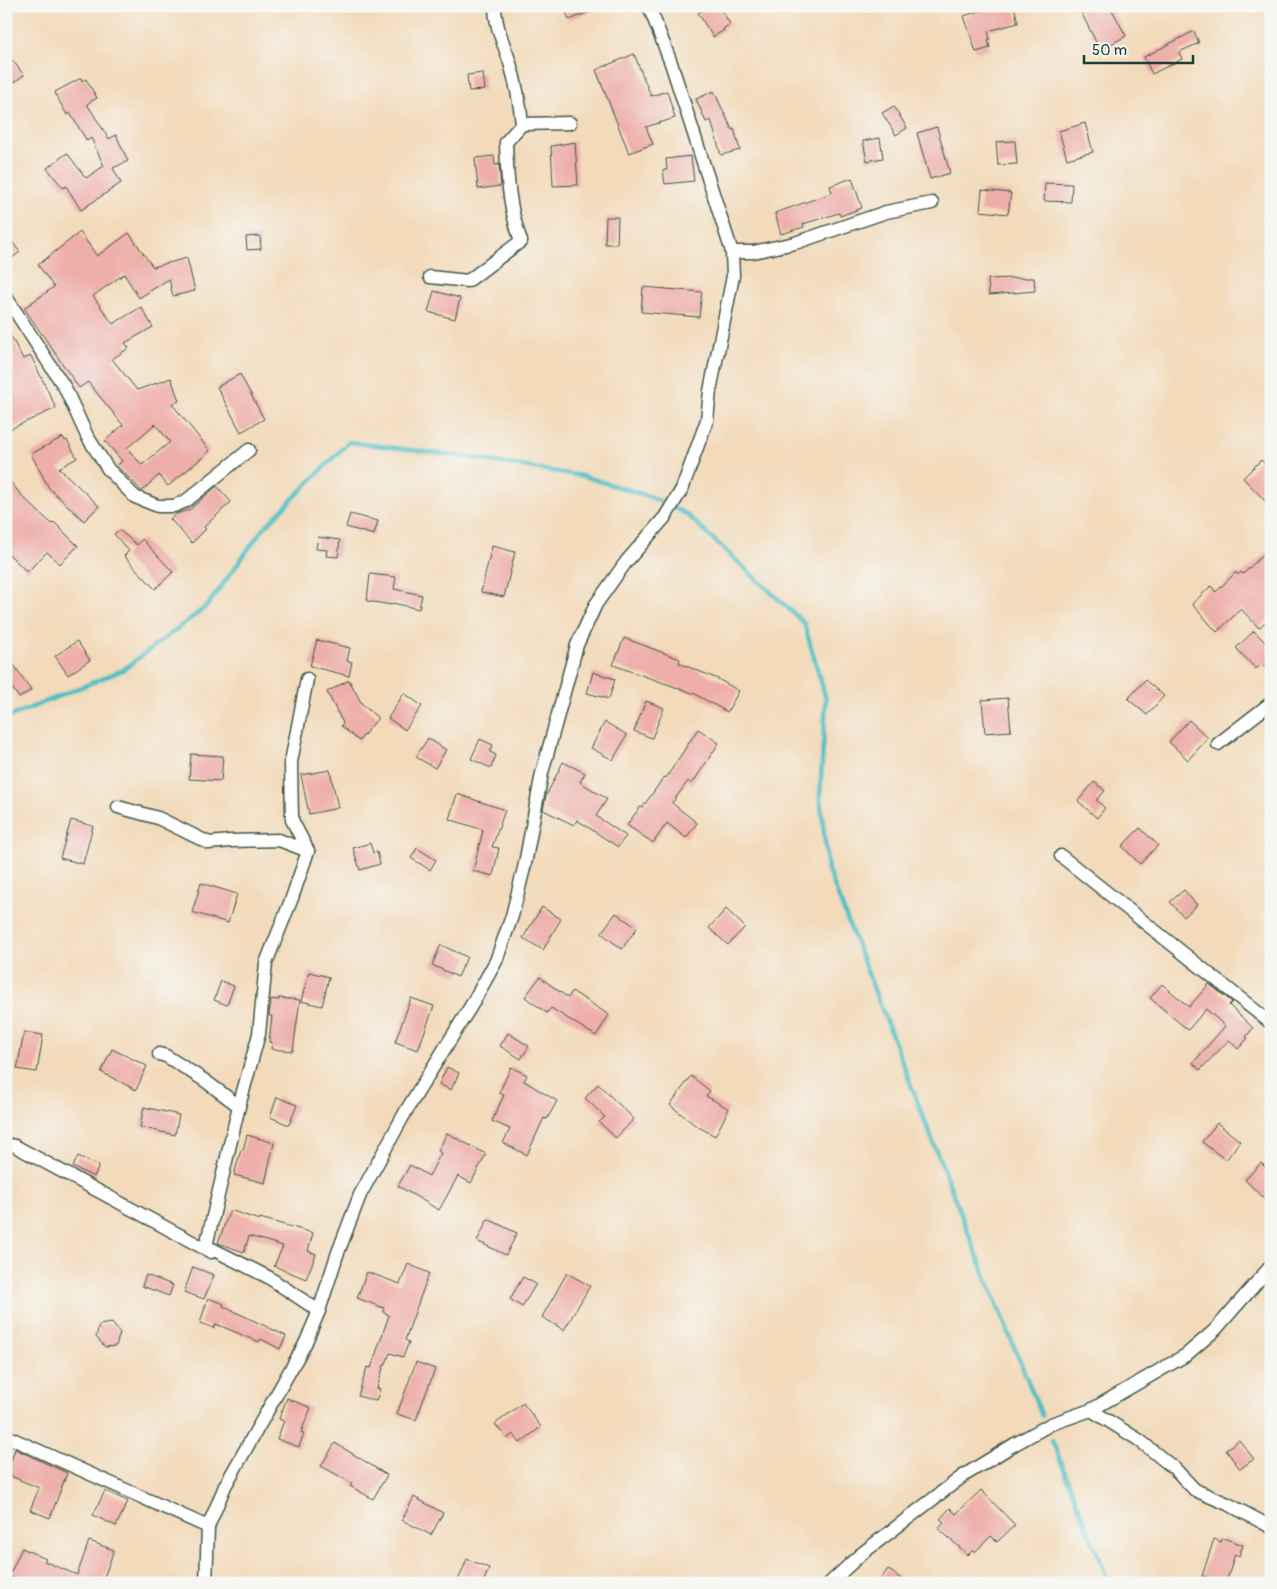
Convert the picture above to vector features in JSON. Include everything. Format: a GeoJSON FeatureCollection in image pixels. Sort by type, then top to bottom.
{"type":"FeatureCollection","features":[{"type":"Feature","properties":{"kind":"street"},"geometry":{"type":"LineString","coordinates":[[495,6],[495,16],[520,105],[522,124]]}},
{"type":"Feature","properties":{"kind":"street"},"geometry":{"type":"LineString","coordinates":[[206,1583],[208,1527],[225,1486],[305,1344],[360,1195],[406,1111],[471,1006],[496,961],[512,916],[525,864],[542,773],[577,645],[596,604],[626,562],[667,514],[682,489],[707,420],[710,391],[733,276],[732,252],[671,63],[649,6]]}},
{"type":"Feature","properties":{"kind":"street"},"geometry":{"type":"LineString","coordinates":[[430,277],[468,281],[521,241],[512,217],[507,175],[506,142],[522,124],[570,123]]}},
{"type":"Feature","properties":{"kind":"street"},"geometry":{"type":"LineString","coordinates":[[732,252],[753,252],[795,243],[886,212],[932,203]]}},
{"type":"Feature","properties":{"kind":"street"},"geometry":{"type":"LineString","coordinates":[[6,297],[64,388],[87,436],[108,469],[136,497],[158,506],[174,506],[186,502],[249,450]]}},
{"type":"Feature","properties":{"kind":"street"},"geometry":{"type":"LineString","coordinates":[[307,679],[291,762],[292,820],[308,851],[292,898],[266,963],[259,1034],[238,1106],[206,1246],[268,1277],[319,1310]]}},
{"type":"Feature","properties":{"kind":"street"},"geometry":{"type":"LineString","coordinates":[[1218,744],[1271,703]]}},
{"type":"Feature","properties":{"kind":"street"},"geometry":{"type":"LineString","coordinates":[[118,807],[158,818],[209,843],[278,840],[308,851]]}},
{"type":"Feature","properties":{"kind":"street"},"geometry":{"type":"LineString","coordinates":[[1061,856],[1271,1023]]}},
{"type":"Feature","properties":{"kind":"street"},"geometry":{"type":"LineString","coordinates":[[159,1054],[166,1056],[204,1080],[238,1106]]}},
{"type":"Feature","properties":{"kind":"street"},"geometry":{"type":"LineString","coordinates":[[6,1144],[15,1146],[319,1310]]}},
{"type":"Feature","properties":{"kind":"street"},"geometry":{"type":"LineString","coordinates":[[830,1583],[860,1555],[963,1476],[1050,1424],[1091,1410],[1186,1355],[1215,1330],[1271,1266]]}},
{"type":"Feature","properties":{"kind":"street"},"geometry":{"type":"LineString","coordinates":[[1091,1410],[1139,1440],[1175,1469],[1195,1490],[1230,1505],[1271,1527]]}},
{"type":"Feature","properties":{"kind":"street"},"geometry":{"type":"LineString","coordinates":[[6,1436],[208,1527]]}},
{"type":"Feature","properties":{"kind":"building"},"geometry":{"type":"Polygon","coordinates":[[[564,6],[602,6],[602,7],[569,20],[564,6]]]}},
{"type":"Feature","properties":{"kind":"building"},"geometry":{"type":"Polygon","coordinates":[[[709,6],[719,6],[730,24],[713,37],[698,13],[709,6]]]}},
{"type":"Feature","properties":{"kind":"building"},"geometry":{"type":"Polygon","coordinates":[[[995,6],[1014,6],[1018,23],[988,31],[990,48],[976,52],[964,16],[995,6]]]}},
{"type":"Feature","properties":{"kind":"building"},"geometry":{"type":"Polygon","coordinates":[[[1078,6],[1110,6],[1126,36],[1100,50],[1078,6]]]}},
{"type":"Feature","properties":{"kind":"building"},"geometry":{"type":"Polygon","coordinates":[[[1194,31],[1199,43],[1179,52],[1182,59],[1152,74],[1144,57],[1194,31]]]}},
{"type":"Feature","properties":{"kind":"building"},"geometry":{"type":"Polygon","coordinates":[[[6,52],[24,75],[6,88],[6,52]]]}},
{"type":"Feature","properties":{"kind":"building"},"geometry":{"type":"Polygon","coordinates":[[[634,54],[651,96],[667,91],[675,118],[646,127],[653,144],[629,153],[596,70],[634,54]]]}},
{"type":"Feature","properties":{"kind":"building"},"geometry":{"type":"Polygon","coordinates":[[[483,73],[485,90],[469,91],[467,75],[483,73]]]}},
{"type":"Feature","properties":{"kind":"building"},"geometry":{"type":"Polygon","coordinates":[[[81,78],[82,81],[86,79],[97,98],[87,104],[109,139],[116,135],[128,161],[113,168],[121,183],[81,210],[66,186],[63,188],[47,168],[67,153],[86,178],[104,166],[91,138],[87,141],[70,113],[67,115],[55,92],[81,78]]]}},
{"type":"Feature","properties":{"kind":"building"},"geometry":{"type":"Polygon","coordinates":[[[714,91],[732,130],[734,129],[740,150],[721,155],[711,120],[706,122],[696,99],[714,91]]]}},
{"type":"Feature","properties":{"kind":"building"},"geometry":{"type":"Polygon","coordinates":[[[894,106],[907,128],[896,135],[882,113],[894,106]]]}},
{"type":"Feature","properties":{"kind":"building"},"geometry":{"type":"Polygon","coordinates":[[[1085,123],[1093,152],[1067,159],[1059,131],[1085,123]]]}},
{"type":"Feature","properties":{"kind":"building"},"geometry":{"type":"Polygon","coordinates":[[[937,127],[950,173],[930,179],[917,133],[937,127]]]}},
{"type":"Feature","properties":{"kind":"building"},"geometry":{"type":"Polygon","coordinates":[[[880,138],[883,158],[867,161],[863,141],[880,138]]]}},
{"type":"Feature","properties":{"kind":"building"},"geometry":{"type":"Polygon","coordinates":[[[1015,141],[1017,164],[998,165],[996,142],[1015,141]]]}},
{"type":"Feature","properties":{"kind":"building"},"geometry":{"type":"Polygon","coordinates":[[[575,142],[578,185],[553,186],[551,146],[575,142]]]}},
{"type":"Feature","properties":{"kind":"building"},"geometry":{"type":"Polygon","coordinates":[[[494,156],[495,165],[499,164],[501,186],[478,189],[475,158],[494,156]]]}},
{"type":"Feature","properties":{"kind":"building"},"geometry":{"type":"Polygon","coordinates":[[[691,156],[694,181],[665,184],[663,170],[667,170],[666,159],[691,156]]]}},
{"type":"Feature","properties":{"kind":"building"},"geometry":{"type":"Polygon","coordinates":[[[852,178],[862,208],[840,216],[839,213],[803,224],[804,227],[781,234],[775,213],[832,193],[830,186],[852,178]]]}},
{"type":"Feature","properties":{"kind":"building"},"geometry":{"type":"Polygon","coordinates":[[[1045,183],[1072,184],[1071,202],[1044,201],[1045,183]]]}},
{"type":"Feature","properties":{"kind":"building"},"geometry":{"type":"Polygon","coordinates":[[[982,190],[1011,193],[1008,214],[980,211],[982,190]]]}},
{"type":"Feature","properties":{"kind":"building"},"geometry":{"type":"Polygon","coordinates":[[[606,217],[618,217],[617,244],[605,244],[606,217]]]}},
{"type":"Feature","properties":{"kind":"building"},"geometry":{"type":"Polygon","coordinates":[[[80,232],[97,256],[129,233],[153,267],[187,258],[195,291],[173,296],[169,279],[139,298],[124,274],[93,296],[113,324],[141,307],[153,327],[125,343],[129,348],[112,359],[137,390],[171,378],[179,401],[172,404],[210,451],[168,486],[159,475],[142,491],[117,466],[122,461],[105,441],[123,425],[88,382],[79,388],[24,308],[54,287],[38,265],[80,232]],[[155,424],[127,448],[142,465],[170,442],[155,424]]]}},
{"type":"Feature","properties":{"kind":"building"},"geometry":{"type":"Polygon","coordinates":[[[6,234],[20,252],[6,263],[6,234]]]}},
{"type":"Feature","properties":{"kind":"building"},"geometry":{"type":"Polygon","coordinates":[[[260,236],[261,249],[247,250],[246,237],[260,236]]]}},
{"type":"Feature","properties":{"kind":"building"},"geometry":{"type":"Polygon","coordinates":[[[1034,278],[1035,291],[989,295],[988,279],[1034,278]]]}},
{"type":"Feature","properties":{"kind":"building"},"geometry":{"type":"Polygon","coordinates":[[[643,287],[702,292],[699,317],[641,312],[643,287]]]}},
{"type":"Feature","properties":{"kind":"building"},"geometry":{"type":"Polygon","coordinates":[[[434,291],[460,298],[455,319],[428,312],[434,291]]]}},
{"type":"Feature","properties":{"kind":"building"},"geometry":{"type":"Polygon","coordinates":[[[6,327],[23,359],[31,356],[56,408],[6,431],[6,327]]]}},
{"type":"Feature","properties":{"kind":"building"},"geometry":{"type":"Polygon","coordinates":[[[240,374],[264,419],[241,432],[217,387],[240,374]]]}},
{"type":"Feature","properties":{"kind":"building"},"geometry":{"type":"Polygon","coordinates":[[[63,437],[65,441],[67,440],[77,458],[59,468],[99,506],[84,521],[49,488],[31,454],[63,437]]]}},
{"type":"Feature","properties":{"kind":"building"},"geometry":{"type":"Polygon","coordinates":[[[1261,460],[1271,470],[1271,507],[1243,478],[1261,460]]]}},
{"type":"Feature","properties":{"kind":"building"},"geometry":{"type":"Polygon","coordinates":[[[6,477],[24,498],[52,524],[54,522],[78,546],[60,564],[47,552],[27,572],[6,551],[6,521],[11,516],[6,511],[6,477]]]}},
{"type":"Feature","properties":{"kind":"building"},"geometry":{"type":"Polygon","coordinates":[[[217,486],[231,502],[204,527],[206,529],[192,543],[170,519],[176,514],[189,510],[217,486]]]}},
{"type":"Feature","properties":{"kind":"building"},"geometry":{"type":"Polygon","coordinates":[[[350,514],[378,521],[374,535],[346,527],[350,514]]]}},
{"type":"Feature","properties":{"kind":"building"},"geometry":{"type":"Polygon","coordinates":[[[119,530],[137,545],[142,539],[173,572],[155,589],[124,556],[129,551],[114,534],[119,530]]]}},
{"type":"Feature","properties":{"kind":"building"},"geometry":{"type":"Polygon","coordinates":[[[318,537],[340,540],[338,557],[326,556],[327,550],[316,549],[318,537]]]}},
{"type":"Feature","properties":{"kind":"building"},"geometry":{"type":"Polygon","coordinates":[[[492,546],[515,552],[504,597],[481,592],[492,546]]]}},
{"type":"Feature","properties":{"kind":"building"},"geometry":{"type":"Polygon","coordinates":[[[1271,547],[1271,616],[1259,628],[1241,609],[1217,632],[1192,604],[1211,586],[1216,592],[1236,572],[1238,575],[1241,572],[1243,574],[1271,547]]]}},
{"type":"Feature","properties":{"kind":"building"},"geometry":{"type":"Polygon","coordinates":[[[370,574],[396,577],[394,589],[422,595],[419,609],[393,603],[392,605],[367,601],[370,574]]]}},
{"type":"Feature","properties":{"kind":"building"},"geometry":{"type":"Polygon","coordinates":[[[1254,631],[1271,648],[1271,659],[1262,667],[1260,665],[1256,669],[1236,648],[1254,631]]]}},
{"type":"Feature","properties":{"kind":"building"},"geometry":{"type":"Polygon","coordinates":[[[624,638],[680,659],[679,663],[718,679],[739,691],[727,712],[695,694],[613,665],[624,638]]]}},
{"type":"Feature","properties":{"kind":"building"},"geometry":{"type":"Polygon","coordinates":[[[317,640],[350,648],[347,661],[352,662],[349,676],[310,666],[317,640]]]}},
{"type":"Feature","properties":{"kind":"building"},"geometry":{"type":"Polygon","coordinates":[[[77,641],[90,660],[68,675],[55,656],[77,641]]]}},
{"type":"Feature","properties":{"kind":"building"},"geometry":{"type":"Polygon","coordinates":[[[14,665],[31,690],[19,698],[6,679],[6,670],[14,665]]]}},
{"type":"Feature","properties":{"kind":"building"},"geometry":{"type":"Polygon","coordinates":[[[593,672],[615,679],[609,699],[587,693],[593,672]]]}},
{"type":"Feature","properties":{"kind":"building"},"geometry":{"type":"Polygon","coordinates":[[[349,680],[362,704],[378,718],[359,741],[341,726],[343,723],[327,692],[349,680]]]}},
{"type":"Feature","properties":{"kind":"building"},"geometry":{"type":"Polygon","coordinates":[[[1145,680],[1164,696],[1147,715],[1128,699],[1145,680]]]}},
{"type":"Feature","properties":{"kind":"building"},"geometry":{"type":"Polygon","coordinates":[[[404,693],[422,706],[405,730],[388,718],[404,693]]]}},
{"type":"Feature","properties":{"kind":"building"},"geometry":{"type":"Polygon","coordinates":[[[1008,698],[1011,731],[985,733],[982,700],[1008,698]]]}},
{"type":"Feature","properties":{"kind":"building"},"geometry":{"type":"Polygon","coordinates":[[[646,701],[664,708],[652,738],[634,731],[646,701]]]}},
{"type":"Feature","properties":{"kind":"building"},"geometry":{"type":"Polygon","coordinates":[[[1189,720],[1208,738],[1188,760],[1169,742],[1189,720]]]}},
{"type":"Feature","properties":{"kind":"building"},"geometry":{"type":"Polygon","coordinates":[[[605,722],[627,735],[613,760],[591,748],[605,722]]]}},
{"type":"Feature","properties":{"kind":"building"},"geometry":{"type":"Polygon","coordinates":[[[698,729],[719,743],[692,784],[688,781],[672,803],[697,823],[686,838],[667,823],[653,843],[627,825],[640,807],[642,808],[664,777],[666,778],[698,729]]]}},
{"type":"Feature","properties":{"kind":"building"},"geometry":{"type":"Polygon","coordinates":[[[428,738],[446,750],[435,768],[416,757],[428,738]]]}},
{"type":"Feature","properties":{"kind":"building"},"geometry":{"type":"Polygon","coordinates":[[[480,739],[493,745],[490,752],[496,755],[491,768],[471,759],[480,739]]]}},
{"type":"Feature","properties":{"kind":"building"},"geometry":{"type":"Polygon","coordinates":[[[191,754],[223,756],[221,781],[189,779],[191,754]]]}},
{"type":"Feature","properties":{"kind":"building"},"geometry":{"type":"Polygon","coordinates":[[[563,762],[585,773],[580,782],[607,799],[596,816],[626,836],[618,847],[577,820],[574,825],[543,810],[546,796],[563,762]]]}},
{"type":"Feature","properties":{"kind":"building"},"geometry":{"type":"Polygon","coordinates":[[[330,770],[338,808],[309,814],[301,775],[330,770]]]}},
{"type":"Feature","properties":{"kind":"building"},"geometry":{"type":"Polygon","coordinates":[[[1094,782],[1105,791],[1096,800],[1105,808],[1097,818],[1078,801],[1094,782]]]}},
{"type":"Feature","properties":{"kind":"building"},"geometry":{"type":"Polygon","coordinates":[[[457,794],[505,810],[492,847],[499,848],[493,876],[473,871],[483,830],[449,819],[457,794]]]}},
{"type":"Feature","properties":{"kind":"building"},"geometry":{"type":"Polygon","coordinates":[[[71,820],[93,826],[83,864],[60,858],[71,820]]]}},
{"type":"Feature","properties":{"kind":"building"},"geometry":{"type":"Polygon","coordinates":[[[1140,828],[1158,845],[1140,864],[1122,846],[1140,828]]]}},
{"type":"Feature","properties":{"kind":"building"},"geometry":{"type":"Polygon","coordinates":[[[370,843],[373,853],[377,852],[380,864],[360,870],[353,848],[370,843]]]}},
{"type":"Feature","properties":{"kind":"building"},"geometry":{"type":"Polygon","coordinates":[[[417,848],[436,860],[430,870],[411,858],[417,848]]]}},
{"type":"Feature","properties":{"kind":"building"},"geometry":{"type":"Polygon","coordinates":[[[201,883],[237,894],[228,923],[192,912],[201,883]]]}},
{"type":"Feature","properties":{"kind":"building"},"geometry":{"type":"Polygon","coordinates":[[[1184,890],[1197,905],[1184,917],[1170,902],[1184,890]]]}},
{"type":"Feature","properties":{"kind":"building"},"geometry":{"type":"Polygon","coordinates":[[[542,907],[561,919],[543,950],[523,938],[542,907]]]}},
{"type":"Feature","properties":{"kind":"building"},"geometry":{"type":"Polygon","coordinates":[[[726,909],[745,927],[728,945],[709,928],[726,909]]]}},
{"type":"Feature","properties":{"kind":"building"},"geometry":{"type":"Polygon","coordinates":[[[616,913],[637,928],[622,949],[601,933],[616,913]]]}},
{"type":"Feature","properties":{"kind":"building"},"geometry":{"type":"Polygon","coordinates":[[[441,945],[467,957],[458,977],[432,965],[441,945]]]}},
{"type":"Feature","properties":{"kind":"building"},"geometry":{"type":"Polygon","coordinates":[[[309,972],[329,977],[322,1006],[301,1001],[309,972]]]}},
{"type":"Feature","properties":{"kind":"building"},"geometry":{"type":"Polygon","coordinates":[[[540,977],[568,998],[572,991],[609,1015],[596,1036],[551,1008],[547,1013],[525,997],[540,977]]]}},
{"type":"Feature","properties":{"kind":"building"},"geometry":{"type":"Polygon","coordinates":[[[221,981],[234,986],[227,1005],[214,1000],[221,981]]]}},
{"type":"Feature","properties":{"kind":"building"},"geometry":{"type":"Polygon","coordinates":[[[1162,984],[1189,1007],[1209,984],[1232,1002],[1229,1005],[1253,1028],[1246,1037],[1248,1038],[1238,1049],[1229,1040],[1200,1070],[1193,1063],[1225,1026],[1206,1009],[1188,1030],[1150,998],[1162,984]]]}},
{"type":"Feature","properties":{"kind":"building"},"geometry":{"type":"Polygon","coordinates":[[[279,998],[300,1000],[293,1051],[271,1049],[272,1042],[269,1042],[272,1016],[269,1016],[271,999],[279,1000],[279,998]]]}},
{"type":"Feature","properties":{"kind":"building"},"geometry":{"type":"Polygon","coordinates":[[[411,998],[434,1006],[418,1050],[395,1042],[411,998]]]}},
{"type":"Feature","properties":{"kind":"building"},"geometry":{"type":"Polygon","coordinates":[[[24,1032],[43,1035],[37,1072],[17,1069],[24,1032]]]}},
{"type":"Feature","properties":{"kind":"building"},"geometry":{"type":"Polygon","coordinates":[[[508,1033],[529,1046],[521,1059],[500,1046],[508,1033]]]}},
{"type":"Feature","properties":{"kind":"building"},"geometry":{"type":"Polygon","coordinates":[[[112,1049],[147,1066],[136,1090],[101,1072],[112,1049]]]}},
{"type":"Feature","properties":{"kind":"building"},"geometry":{"type":"Polygon","coordinates":[[[447,1067],[459,1073],[451,1090],[439,1084],[447,1067]]]}},
{"type":"Feature","properties":{"kind":"building"},"geometry":{"type":"Polygon","coordinates":[[[511,1067],[527,1075],[524,1081],[557,1101],[547,1119],[544,1118],[527,1155],[503,1143],[510,1129],[492,1121],[504,1095],[499,1093],[511,1067]]]}},
{"type":"Feature","properties":{"kind":"building"},"geometry":{"type":"Polygon","coordinates":[[[691,1076],[710,1091],[706,1096],[729,1109],[715,1136],[695,1125],[670,1105],[691,1076]]]}},
{"type":"Feature","properties":{"kind":"building"},"geometry":{"type":"Polygon","coordinates":[[[598,1084],[634,1119],[616,1138],[599,1122],[605,1117],[585,1098],[598,1084]]]}},
{"type":"Feature","properties":{"kind":"building"},"geometry":{"type":"Polygon","coordinates":[[[277,1097],[297,1105],[289,1125],[270,1117],[277,1097]]]}},
{"type":"Feature","properties":{"kind":"building"},"geometry":{"type":"Polygon","coordinates":[[[144,1107],[179,1115],[175,1135],[140,1127],[144,1107]]]}},
{"type":"Feature","properties":{"kind":"building"},"geometry":{"type":"Polygon","coordinates":[[[1217,1123],[1240,1141],[1226,1160],[1202,1142],[1217,1123]]]}},
{"type":"Feature","properties":{"kind":"building"},"geometry":{"type":"Polygon","coordinates":[[[447,1133],[486,1154],[471,1183],[458,1176],[439,1210],[398,1186],[410,1165],[429,1176],[441,1153],[438,1151],[447,1133]]]}},
{"type":"Feature","properties":{"kind":"building"},"geometry":{"type":"Polygon","coordinates":[[[247,1135],[274,1143],[265,1183],[234,1175],[247,1135]]]}},
{"type":"Feature","properties":{"kind":"building"},"geometry":{"type":"Polygon","coordinates":[[[78,1156],[99,1166],[94,1177],[73,1167],[78,1156]]]}},
{"type":"Feature","properties":{"kind":"building"},"geometry":{"type":"Polygon","coordinates":[[[1261,1163],[1271,1172],[1271,1205],[1245,1180],[1261,1163]]]}},
{"type":"Feature","properties":{"kind":"building"},"geometry":{"type":"Polygon","coordinates":[[[230,1210],[259,1220],[260,1218],[313,1233],[308,1251],[316,1254],[306,1279],[274,1266],[283,1246],[249,1236],[244,1252],[218,1243],[230,1210]]]}},
{"type":"Feature","properties":{"kind":"building"},"geometry":{"type":"Polygon","coordinates":[[[488,1219],[517,1233],[506,1255],[477,1241],[488,1219]]]}},
{"type":"Feature","properties":{"kind":"building"},"geometry":{"type":"Polygon","coordinates":[[[408,1264],[429,1273],[405,1340],[409,1342],[403,1357],[390,1353],[377,1388],[380,1389],[376,1401],[358,1396],[367,1367],[371,1368],[389,1315],[383,1312],[384,1308],[357,1298],[367,1272],[400,1284],[408,1264]]]}},
{"type":"Feature","properties":{"kind":"building"},"geometry":{"type":"Polygon","coordinates":[[[193,1267],[214,1275],[204,1299],[184,1292],[193,1267]]]}},
{"type":"Feature","properties":{"kind":"building"},"geometry":{"type":"Polygon","coordinates":[[[567,1273],[590,1286],[564,1330],[542,1317],[567,1273]]]}},
{"type":"Feature","properties":{"kind":"building"},"geometry":{"type":"Polygon","coordinates":[[[146,1275],[173,1285],[169,1296],[142,1286],[146,1275]]]}},
{"type":"Feature","properties":{"kind":"building"},"geometry":{"type":"Polygon","coordinates":[[[523,1277],[536,1284],[522,1307],[510,1299],[523,1277]]]}},
{"type":"Feature","properties":{"kind":"building"},"geometry":{"type":"Polygon","coordinates":[[[208,1298],[224,1304],[223,1306],[286,1336],[280,1349],[261,1339],[259,1342],[216,1324],[214,1328],[200,1323],[208,1298]]]}},
{"type":"Feature","properties":{"kind":"building"},"geometry":{"type":"Polygon","coordinates":[[[112,1323],[120,1333],[116,1346],[105,1347],[96,1337],[99,1325],[112,1323]]]}},
{"type":"Feature","properties":{"kind":"building"},"geometry":{"type":"Polygon","coordinates":[[[416,1362],[435,1369],[416,1420],[397,1414],[416,1362]]]}},
{"type":"Feature","properties":{"kind":"building"},"geometry":{"type":"Polygon","coordinates":[[[287,1398],[311,1408],[301,1432],[304,1433],[299,1447],[277,1439],[284,1421],[279,1419],[287,1398]]]}},
{"type":"Feature","properties":{"kind":"building"},"geometry":{"type":"Polygon","coordinates":[[[523,1403],[541,1427],[520,1443],[513,1434],[507,1439],[495,1424],[523,1403]]]}},
{"type":"Feature","properties":{"kind":"building"},"geometry":{"type":"Polygon","coordinates":[[[1239,1440],[1254,1459],[1240,1469],[1226,1450],[1239,1440]]]}},
{"type":"Feature","properties":{"kind":"building"},"geometry":{"type":"Polygon","coordinates":[[[335,1443],[387,1475],[373,1499],[350,1486],[352,1483],[321,1466],[335,1443]]]}},
{"type":"Feature","properties":{"kind":"building"},"geometry":{"type":"Polygon","coordinates":[[[15,1449],[67,1473],[50,1518],[30,1510],[39,1488],[6,1474],[6,1459],[11,1461],[15,1449]]]}},
{"type":"Feature","properties":{"kind":"building"},"geometry":{"type":"Polygon","coordinates":[[[981,1490],[1015,1525],[997,1542],[991,1536],[975,1552],[973,1550],[968,1555],[938,1528],[944,1522],[940,1519],[950,1508],[956,1514],[981,1490]]]}},
{"type":"Feature","properties":{"kind":"building"},"geometry":{"type":"Polygon","coordinates":[[[105,1491],[128,1501],[116,1526],[93,1515],[105,1491]]]}},
{"type":"Feature","properties":{"kind":"building"},"geometry":{"type":"Polygon","coordinates":[[[414,1497],[443,1513],[431,1535],[402,1520],[414,1497]]]}},
{"type":"Feature","properties":{"kind":"building"},"geometry":{"type":"Polygon","coordinates":[[[1223,1538],[1243,1545],[1239,1556],[1235,1554],[1226,1583],[1202,1576],[1214,1539],[1221,1542],[1223,1538]]]}},
{"type":"Feature","properties":{"kind":"building"},"geometry":{"type":"Polygon","coordinates":[[[89,1541],[114,1550],[102,1583],[24,1583],[9,1576],[22,1548],[46,1559],[44,1561],[77,1575],[89,1541]]]}},
{"type":"Feature","properties":{"kind":"building"},"geometry":{"type":"Polygon","coordinates":[[[467,1559],[489,1568],[483,1583],[457,1583],[467,1559]]]}},
{"type":"Feature","properties":{"kind":"building"},"geometry":{"type":"Polygon","coordinates":[[[888,1569],[906,1583],[878,1583],[888,1569]]]}},
{"type":"Feature","properties":{"kind":"waterway"},"geometry":{"type":"LineString","coordinates":[[6,718],[123,670],[207,606],[263,529],[349,442],[465,457],[583,476],[651,497],[686,514],[804,623],[826,699],[820,795],[828,870],[969,1235],[1042,1416]]}},
{"type":"Feature","properties":{"kind":"waterway"},"geometry":{"type":"LineString","coordinates":[[1052,1440],[1109,1583]]}}]}
